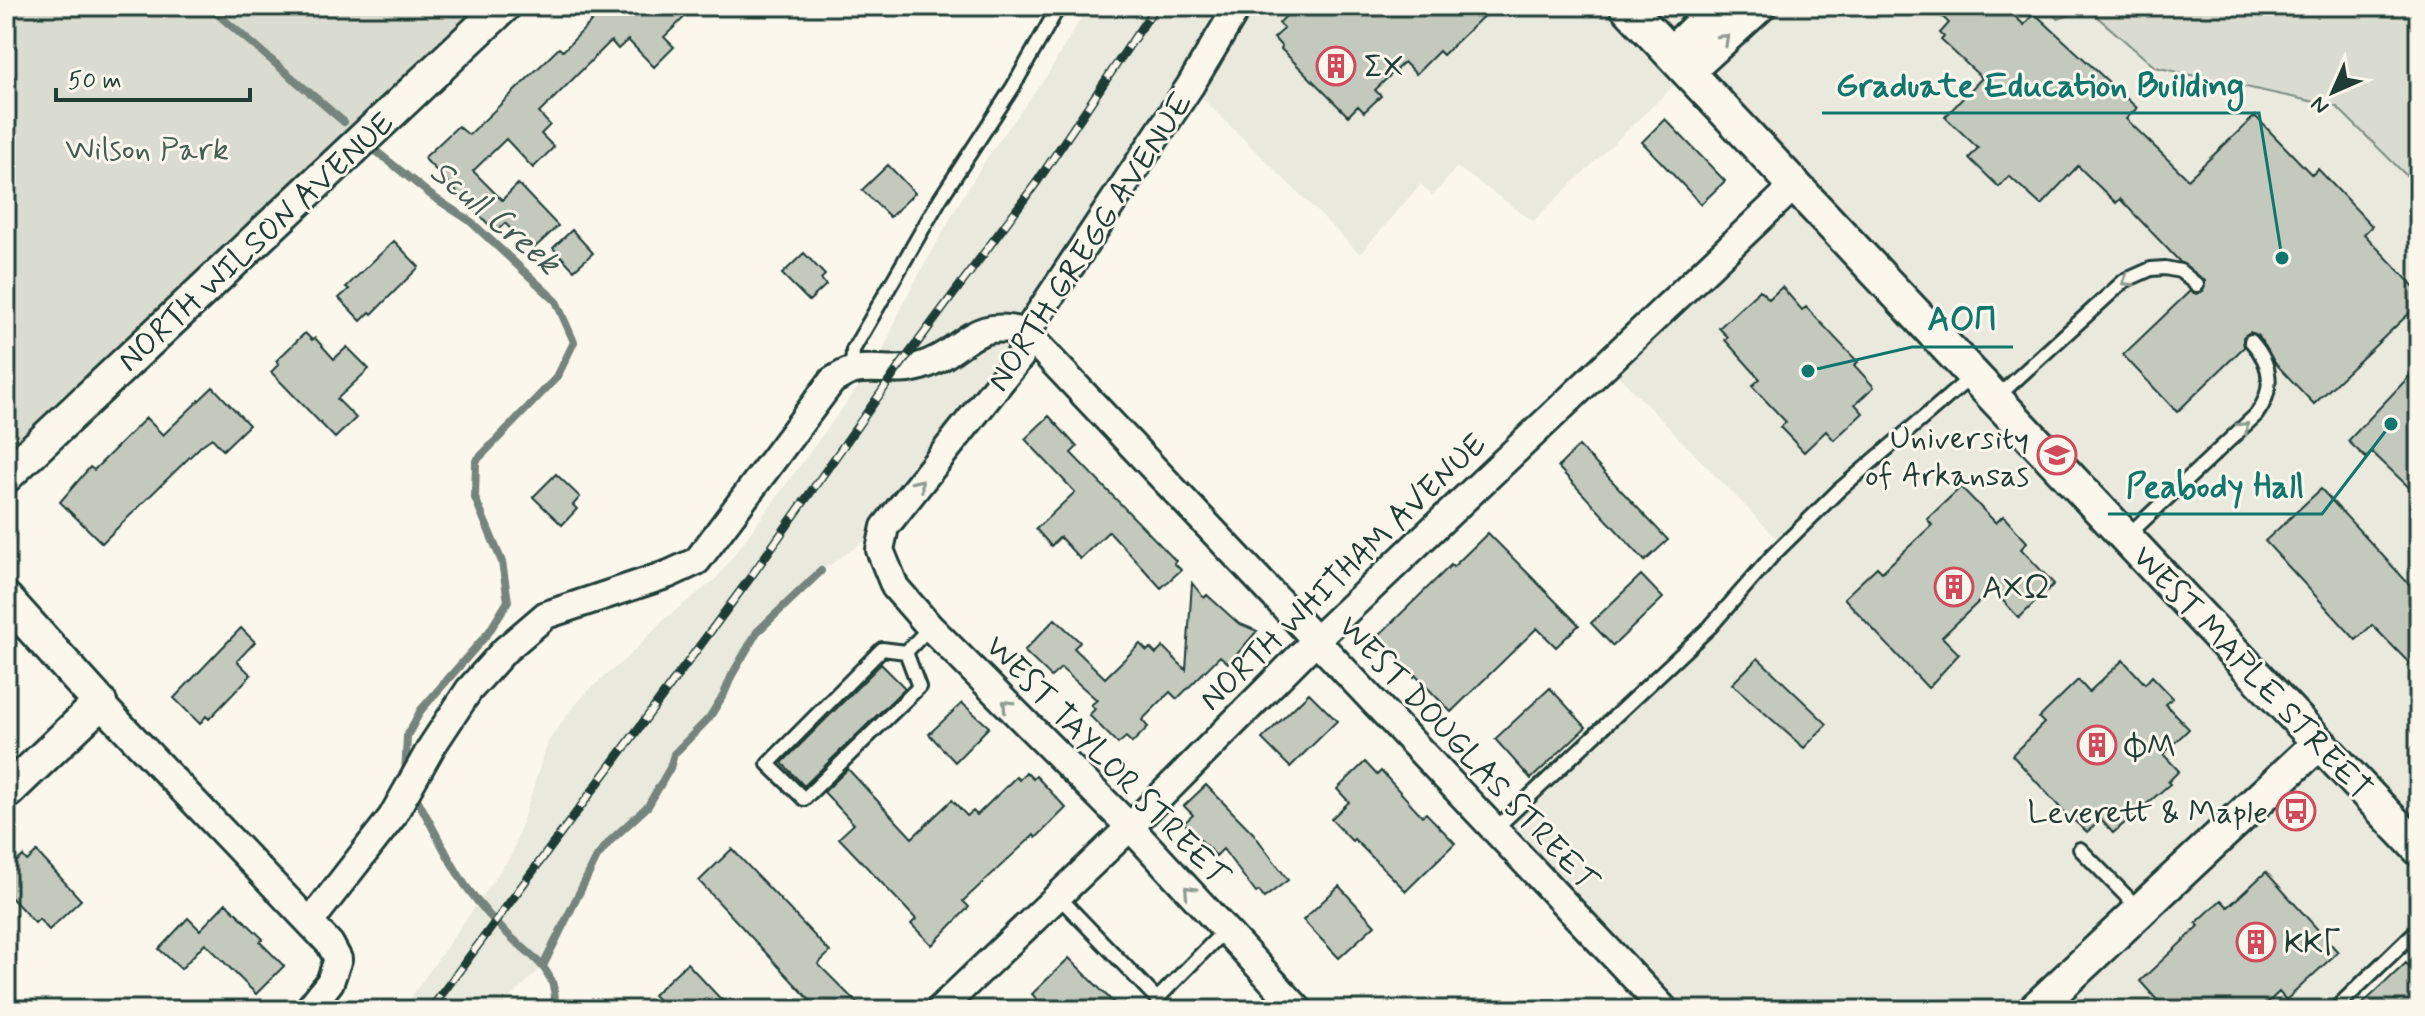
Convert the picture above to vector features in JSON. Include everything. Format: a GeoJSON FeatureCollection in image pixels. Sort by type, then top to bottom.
{"type":"FeatureCollection","features":[{"type":"Feature","properties":{"kind":"street","name":"NORTH WILSON AVENUE"},"geometry":{"type":"LineString","coordinates":[[6,476],[504,6]]}},
{"type":"Feature","properties":{"kind":"street","name":"NORTH GREGG AVENUE"},"geometry":{"type":"LineString","coordinates":[[880,550],[885,527],[1020,357],[1026,333],[1190,86],[1238,6]]}},
{"type":"Feature","properties":{"kind":"street","name":"WEST MAPLE STREET"},"geometry":{"type":"LineString","coordinates":[[1626,6],[2419,849]]}},
{"type":"Feature","properties":{"kind":"street"},"geometry":{"type":"LineString","coordinates":[[1679,62],[1720,6]]}},
{"type":"Feature","properties":{"kind":"street"},"geometry":{"type":"LineString","coordinates":[[1679,62],[1759,6]]}},
{"type":"Feature","properties":{"kind":"street","name":"NORTH WHITHAM AVENUE"},"geometry":{"type":"LineString","coordinates":[[939,1010],[1130,827],[1316,640],[1795,185]]}},
{"type":"Feature","properties":{"kind":"street"},"geometry":{"type":"LineString","coordinates":[[310,922],[392,817],[432,746],[469,690],[505,650],[546,615],[669,574],[697,561],[832,381],[852,370],[919,367],[991,326],[1026,333]]}},
{"type":"Feature","properties":{"kind":"street","name":"WEST DOUGLAS STREET"},"geometry":{"type":"LineString","coordinates":[[1026,333],[1665,1010]]}},
{"type":"Feature","properties":{"kind":"street","name":"WEST TAYLOR STREET"},"geometry":{"type":"LineString","coordinates":[[880,550],[895,587],[930,627],[1130,827],[1299,1010]]}},
{"type":"Feature","properties":{"kind":"street"},"geometry":{"type":"LineString","coordinates":[[6,599],[100,703],[330,944],[338,959],[330,982],[308,1010]]}},
{"type":"Feature","properties":{"kind":"street"},"geometry":{"type":"LineString","coordinates":[[6,793],[100,703]]}},
{"type":"Feature","properties":{"kind":"street"},"geometry":{"type":"LineString","coordinates":[[2034,1010],[2319,743]]}},
{"type":"Feature","properties":{"kind":"lane"},"geometry":{"type":"LineString","coordinates":[[852,370],[853,350],[940,199],[1013,87],[1059,6]]}},
{"type":"Feature","properties":{"kind":"lane"},"geometry":{"type":"LineString","coordinates":[[1995,398],[2124,281],[2151,269],[2165,268],[2180,271],[2197,285]]}},
{"type":"Feature","properties":{"kind":"lane"},"geometry":{"type":"LineString","coordinates":[[2125,537],[2264,405],[2270,376],[2259,350],[2251,341]]}},
{"type":"Feature","properties":{"kind":"lane"},"geometry":{"type":"LineString","coordinates":[[1495,829],[1710,627],[1772,556],[1839,490],[1973,375]]}},
{"type":"Feature","properties":{"kind":"lane"},"geometry":{"type":"LineString","coordinates":[[906,652],[930,627]]}},
{"type":"Feature","properties":{"kind":"lane"},"geometry":{"type":"LineString","coordinates":[[882,649],[906,652],[919,687],[804,799],[768,764],[882,649]]}},
{"type":"Feature","properties":{"kind":"lane"},"geometry":{"type":"LineString","coordinates":[[2080,849],[2140,910]]}},
{"type":"Feature","properties":{"kind":"lane"},"geometry":{"type":"LineString","coordinates":[[1058,896],[1157,999],[1225,930]]}},
{"type":"Feature","properties":{"kind":"lane"},"geometry":{"type":"LineString","coordinates":[[2334,1010],[2419,928]]}},
{"type":"Feature","properties":{"kind":"shaded area","name":"University of Arkansas"},"geometry":{"type":"Polygon","coordinates":[[[1088,6],[2419,6],[2419,928],[2334,1010],[1665,1010],[1495,829],[1710,628],[1783,545],[1607,364],[1795,185],[1688,72],[1533,221],[1457,167],[1433,196],[1421,184],[1360,254],[1190,86],[1026,333],[885,527],[821,571],[757,632],[709,718],[674,754],[670,768],[648,806],[597,857],[543,966],[498,1010],[402,1010],[512,854],[548,742],[591,688],[631,654],[663,620],[716,579],[881,356],[902,305],[959,203],[988,156],[1048,74],[1088,6]]]}},
{"type":"Feature","properties":{"kind":"green space","name":"Wilson Park"},"geometry":{"type":"Polygon","coordinates":[[[6,6],[504,6],[6,476],[6,6]]]}},
{"type":"Feature","properties":{"kind":"green space"},"geometry":{"type":"Polygon","coordinates":[[[2043,6],[2419,6],[2419,188],[2337,107],[2155,67],[2088,9],[2058,19],[2043,6]]]}},
{"type":"Feature","properties":{"kind":"building"},"geometry":{"type":"Polygon","coordinates":[[[602,6],[696,6],[664,37],[674,47],[654,67],[628,40],[618,49],[611,41],[539,113],[550,125],[541,134],[554,147],[533,168],[506,139],[473,171],[502,200],[518,184],[558,226],[531,251],[505,223],[496,232],[424,158],[458,126],[469,135],[559,48],[563,51],[602,6]]]}},
{"type":"Feature","properties":{"kind":"building"},"geometry":{"type":"Polygon","coordinates":[[[1296,6],[1494,6],[1443,55],[1439,51],[1416,74],[1404,62],[1375,90],[1381,96],[1364,112],[1358,106],[1348,116],[1281,49],[1274,38],[1284,29],[1279,23],[1296,6]]]}},
{"type":"Feature","properties":{"kind":"building"},"geometry":{"type":"Polygon","coordinates":[[[1931,6],[2004,6],[2024,25],[2034,13],[2137,108],[2126,119],[2188,179],[2255,116],[2312,175],[2318,169],[2372,226],[2364,234],[2419,292],[2419,304],[2314,404],[2275,363],[2258,335],[2250,332],[2243,337],[2244,347],[2177,412],[2123,355],[2190,291],[2196,294],[2203,291],[2205,281],[2180,262],[2120,199],[2116,203],[2078,166],[2041,205],[2009,176],[1999,187],[1969,158],[1978,148],[1945,117],[1982,78],[1941,40],[1944,37],[1940,33],[1949,23],[1931,6]]]}},
{"type":"Feature","properties":{"kind":"building"},"geometry":{"type":"Polygon","coordinates":[[[1665,119],[1725,181],[1701,204],[1642,142],[1665,119]]]}},
{"type":"Feature","properties":{"kind":"building"},"geometry":{"type":"Polygon","coordinates":[[[888,165],[915,193],[890,217],[862,190],[888,165]]]}},
{"type":"Feature","properties":{"kind":"building"},"geometry":{"type":"Polygon","coordinates":[[[572,230],[593,253],[574,270],[553,248],[572,230]]]}},
{"type":"Feature","properties":{"kind":"building"},"geometry":{"type":"Polygon","coordinates":[[[394,241],[419,267],[361,321],[339,298],[349,289],[346,287],[394,241]]]}},
{"type":"Feature","properties":{"kind":"building"},"geometry":{"type":"Polygon","coordinates":[[[804,253],[825,275],[821,279],[826,285],[809,301],[782,274],[804,253]]]}},
{"type":"Feature","properties":{"kind":"building"},"geometry":{"type":"Polygon","coordinates":[[[1782,287],[1802,310],[1806,307],[1858,362],[1854,365],[1874,387],[1855,404],[1863,413],[1834,440],[1826,431],[1804,452],[1780,427],[1786,422],[1752,386],[1760,379],[1725,340],[1728,337],[1719,328],[1760,290],[1769,299],[1782,287]]]}},
{"type":"Feature","properties":{"kind":"building"},"geometry":{"type":"Polygon","coordinates":[[[305,333],[312,340],[315,338],[334,359],[347,347],[369,369],[337,399],[356,418],[335,438],[271,372],[279,364],[276,361],[305,333]]]}},
{"type":"Feature","properties":{"kind":"building"},"geometry":{"type":"Polygon","coordinates":[[[2419,366],[2419,497],[2372,452],[2366,458],[2348,441],[2419,366]]]}},
{"type":"Feature","properties":{"kind":"building"},"geometry":{"type":"Polygon","coordinates":[[[213,387],[249,425],[223,450],[212,438],[202,445],[102,543],[60,502],[90,467],[94,470],[146,418],[163,435],[213,387]]]}},
{"type":"Feature","properties":{"kind":"building"},"geometry":{"type":"Polygon","coordinates":[[[1049,416],[1077,447],[1071,453],[1176,561],[1174,563],[1181,570],[1161,588],[1109,531],[1080,559],[1060,537],[1051,546],[1036,529],[1075,492],[1025,439],[1049,416]]]}},
{"type":"Feature","properties":{"kind":"building"},"geometry":{"type":"Polygon","coordinates":[[[1579,446],[1668,540],[1645,561],[1558,467],[1579,446]]]}},
{"type":"Feature","properties":{"kind":"building"},"geometry":{"type":"Polygon","coordinates":[[[556,474],[580,497],[573,505],[577,509],[562,525],[533,497],[556,474]]]}},
{"type":"Feature","properties":{"kind":"building","name":"ΑΧΩ"},"geometry":{"type":"Polygon","coordinates":[[[1961,487],[1996,523],[2003,516],[2027,542],[2021,549],[2054,584],[2019,618],[1992,589],[1942,637],[1959,654],[1928,688],[1844,598],[1877,567],[1882,572],[1932,525],[1927,519],[1961,487]]]}},
{"type":"Feature","properties":{"kind":"building"},"geometry":{"type":"Polygon","coordinates":[[[2321,489],[2419,595],[2419,673],[2372,625],[2356,640],[2265,541],[2321,489]]]}},
{"type":"Feature","properties":{"kind":"building"},"geometry":{"type":"Polygon","coordinates":[[[1488,533],[1579,625],[1556,647],[1537,628],[1451,712],[1414,677],[1378,636],[1488,533]]]}},
{"type":"Feature","properties":{"kind":"building"},"geometry":{"type":"Polygon","coordinates":[[[1641,575],[1663,598],[1613,646],[1591,623],[1641,575]]]}},
{"type":"Feature","properties":{"kind":"building"},"geometry":{"type":"Polygon","coordinates":[[[1192,583],[1204,598],[1207,595],[1238,623],[1257,631],[1231,661],[1228,663],[1220,656],[1177,699],[1170,692],[1142,720],[1148,727],[1132,743],[1126,737],[1118,744],[1089,715],[1095,709],[1091,705],[1097,700],[1061,668],[1051,677],[1024,651],[1055,619],[1080,642],[1074,648],[1105,678],[1140,644],[1156,654],[1163,647],[1186,670],[1192,583]]]}},
{"type":"Feature","properties":{"kind":"building"},"geometry":{"type":"Polygon","coordinates":[[[241,628],[255,642],[237,661],[251,675],[209,719],[206,716],[200,724],[174,698],[241,628]]]}},
{"type":"Feature","properties":{"kind":"building"},"geometry":{"type":"Polygon","coordinates":[[[1758,658],[1827,724],[1804,748],[1732,684],[1758,658]]]}},
{"type":"Feature","properties":{"kind":"building","name":"ΦΜ"},"geometry":{"type":"Polygon","coordinates":[[[2123,660],[2145,684],[2152,676],[2173,698],[2165,704],[2189,729],[2163,754],[2179,771],[2168,782],[2170,784],[2113,833],[2101,820],[2087,832],[2064,812],[2012,755],[2044,723],[2039,718],[2078,680],[2089,692],[2123,660]]]}},
{"type":"Feature","properties":{"kind":"building"},"geometry":{"type":"Polygon","coordinates":[[[881,664],[905,688],[804,786],[782,763],[881,664]]]}},
{"type":"Feature","properties":{"kind":"building"},"geometry":{"type":"Polygon","coordinates":[[[1550,688],[1586,727],[1531,779],[1495,739],[1550,688]]]}},
{"type":"Feature","properties":{"kind":"building"},"geometry":{"type":"Polygon","coordinates":[[[1309,693],[1337,721],[1290,767],[1262,739],[1309,693]]]}},
{"type":"Feature","properties":{"kind":"building"},"geometry":{"type":"Polygon","coordinates":[[[962,703],[989,727],[955,762],[929,734],[962,703]]]}},
{"type":"Feature","properties":{"kind":"building"},"geometry":{"type":"Polygon","coordinates":[[[1365,762],[1377,775],[1381,771],[1422,816],[1426,813],[1455,843],[1406,891],[1331,819],[1349,802],[1337,789],[1365,762]]]}},
{"type":"Feature","properties":{"kind":"building"},"geometry":{"type":"Polygon","coordinates":[[[848,769],[912,838],[952,800],[967,816],[973,811],[977,815],[1016,777],[1019,780],[1026,772],[1033,779],[1036,776],[1066,808],[963,901],[969,907],[932,945],[911,924],[916,919],[839,838],[854,824],[824,792],[848,769]]]}},
{"type":"Feature","properties":{"kind":"building"},"geometry":{"type":"Polygon","coordinates":[[[1206,785],[1253,833],[1288,880],[1264,898],[1259,891],[1256,893],[1223,849],[1216,856],[1184,823],[1193,815],[1184,806],[1206,785]]]}},
{"type":"Feature","properties":{"kind":"building"},"geometry":{"type":"Polygon","coordinates":[[[732,849],[830,952],[818,964],[864,1010],[819,1010],[699,881],[732,849]]]}},
{"type":"Feature","properties":{"kind":"building"},"geometry":{"type":"Polygon","coordinates":[[[37,852],[81,900],[49,930],[39,919],[35,923],[6,892],[6,871],[23,856],[27,861],[37,852]]]}},
{"type":"Feature","properties":{"kind":"building","name":"ΚΚΓ"},"geometry":{"type":"Polygon","coordinates":[[[2266,872],[2338,952],[2286,1000],[2279,992],[2260,1010],[2166,1010],[2140,981],[2199,926],[2196,923],[2221,900],[2228,907],[2266,872]]]}},
{"type":"Feature","properties":{"kind":"building"},"geometry":{"type":"Polygon","coordinates":[[[1339,886],[1375,925],[1339,958],[1303,920],[1339,886]]]}},
{"type":"Feature","properties":{"kind":"building"},"geometry":{"type":"Polygon","coordinates":[[[226,903],[263,939],[260,942],[284,966],[256,994],[205,943],[181,969],[159,949],[188,918],[200,930],[226,903]]]}},
{"type":"Feature","properties":{"kind":"building"},"geometry":{"type":"Polygon","coordinates":[[[1069,958],[1121,1010],[1047,1010],[1032,994],[1069,958]]]}},
{"type":"Feature","properties":{"kind":"building"},"geometry":{"type":"Polygon","coordinates":[[[687,963],[731,1010],[668,1010],[653,995],[687,963]]]}},
{"type":"Feature","properties":{"kind":"building"},"geometry":{"type":"Polygon","coordinates":[[[2406,963],[2419,976],[2419,1010],[2356,1010],[2406,963]]]}},
{"type":"Feature","properties":{"kind":"waterway","name":"Scull Creek"},"geometry":{"type":"LineString","coordinates":[[208,6],[344,122]]}},
{"type":"Feature","properties":{"kind":"waterway","name":"Scull Creek"},"geometry":{"type":"LineString","coordinates":[[376,151],[432,196],[470,221],[556,301],[574,342],[557,377],[476,461],[475,498],[502,562],[508,601],[489,632],[421,710],[407,736],[405,776]]}},
{"type":"Feature","properties":{"kind":"waterway"},"geometry":{"type":"LineString","coordinates":[[543,966],[597,857],[648,806],[670,768],[674,754],[709,718],[757,632],[821,571]]}},
{"type":"Feature","properties":{"kind":"waterway","name":"Scull Creek"},"geometry":{"type":"LineString","coordinates":[[417,799],[470,892],[501,928],[545,969],[554,988],[553,1010]]}},
{"type":"Feature","properties":{"kind":"railway"},"geometry":{"type":"LineString","coordinates":[[430,1010],[750,578],[897,370],[1037,182],[1156,6]]}},
{"type":"Feature","properties":{"kind":"place","name":"ΣΧ"},"geometry":{"type":"Point","coordinates":[1336,66]}},
{"type":"Feature","properties":{"kind":"place","name":"Graduate Education Building"},"geometry":{"type":"Point","coordinates":[2282,258]}},
{"type":"Feature","properties":{"kind":"place","name":"ΑΟΠ"},"geometry":{"type":"Point","coordinates":[1808,371]}},
{"type":"Feature","properties":{"kind":"place","name":"Peabody Hall"},"geometry":{"type":"Point","coordinates":[2391,424]}},
{"type":"Feature","properties":{"kind":"place","name":"University of Arkansas"},"geometry":{"type":"Point","coordinates":[2057,455]}},
{"type":"Feature","properties":{"kind":"place","name":"ΑΧΩ"},"geometry":{"type":"Point","coordinates":[1954,587]}},
{"type":"Feature","properties":{"kind":"place","name":"ΦΜ"},"geometry":{"type":"Point","coordinates":[2097,745]}},
{"type":"Feature","properties":{"kind":"place","name":"Leverett & Maple"},"geometry":{"type":"Point","coordinates":[2296,811]}},
{"type":"Feature","properties":{"kind":"place","name":"ΚΚΓ"},"geometry":{"type":"Point","coordinates":[2256,942]}}]}
